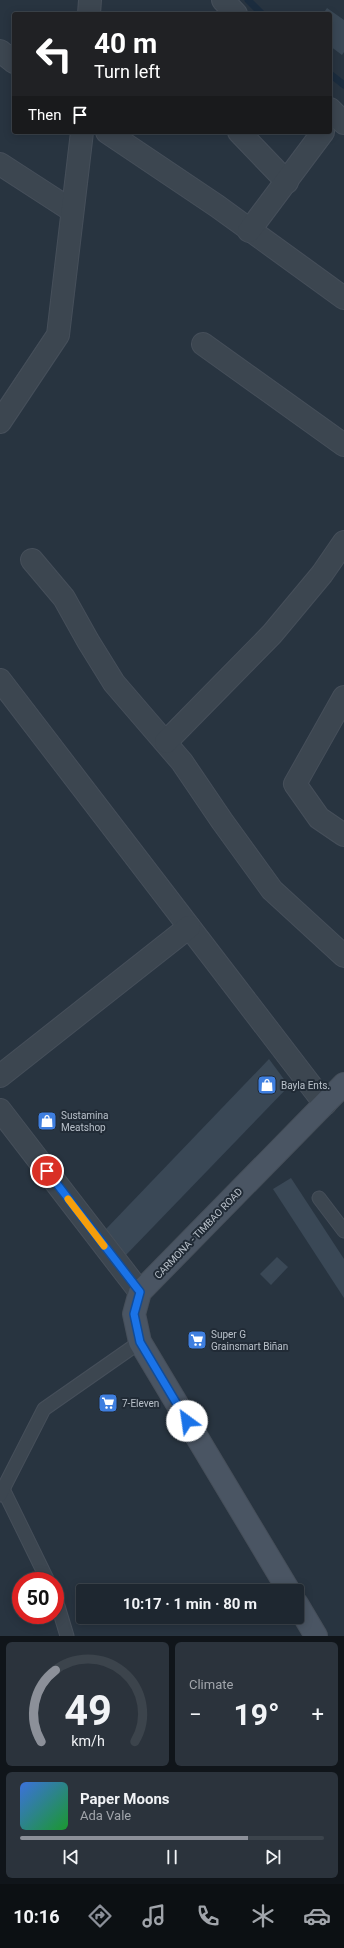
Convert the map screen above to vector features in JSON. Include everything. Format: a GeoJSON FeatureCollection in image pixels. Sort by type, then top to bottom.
{"type":"FeatureCollection","features":[{"type":"Feature","properties":{"kind":"main road","name":"CARMONA - TIMBAO ROAD"},"geometry":{"type":"LineString","coordinates":[[285,1584],[140,1342],[134,1314],[140,1292],[344,1084]]}},
{"type":"Feature","properties":{"kind":"main road"},"geometry":{"type":"LineString","coordinates":[[304,1616],[316,1636]]}},
{"type":"Feature","properties":{"kind":"street"},"geometry":{"type":"LineString","coordinates":[[89,12],[90,0]]}},
{"type":"Feature","properties":{"kind":"street"},"geometry":{"type":"LineString","coordinates":[[223,0],[234,12]]}},
{"type":"Feature","properties":{"kind":"street"},"geometry":{"type":"LineString","coordinates":[[0,51],[12,60]]}},
{"type":"Feature","properties":{"kind":"street"},"geometry":{"type":"LineString","coordinates":[[0,422],[58,335],[71,210],[82,134]]}},
{"type":"Feature","properties":{"kind":"street"},"geometry":{"type":"LineString","coordinates":[[110,134],[217,206],[344,298]]}},
{"type":"Feature","properties":{"kind":"street"},"geometry":{"type":"LineString","coordinates":[[241,134],[287,182]]}},
{"type":"Feature","properties":{"kind":"street"},"geometry":{"type":"LineString","coordinates":[[250,231],[322,134]]}},
{"type":"Feature","properties":{"kind":"street"},"geometry":{"type":"LineString","coordinates":[[0,164],[71,210]]}},
{"type":"Feature","properties":{"kind":"street"},"geometry":{"type":"LineString","coordinates":[[203,344],[344,445]]}},
{"type":"Feature","properties":{"kind":"street"},"geometry":{"type":"LineString","coordinates":[[166,742],[272,634],[322,574],[344,542]]}},
{"type":"Feature","properties":{"kind":"street"},"geometry":{"type":"LineString","coordinates":[[32,560],[64,598],[114,683],[182,762],[222,821],[272,890],[344,956]]}},
{"type":"Feature","properties":{"kind":"street"},"geometry":{"type":"LineString","coordinates":[[0,680],[325,1104]]}},
{"type":"Feature","properties":{"kind":"street"},"geometry":{"type":"LineString","coordinates":[[344,697],[295,784],[319,818],[344,835]]}},
{"type":"Feature","properties":{"kind":"street"},"geometry":{"type":"LineString","coordinates":[[0,1076],[189,927]]}},
{"type":"Feature","properties":{"kind":"street"},"geometry":{"type":"LineString","coordinates":[[0,1110],[140,1292]]}},
{"type":"Feature","properties":{"kind":"lane"},"geometry":{"type":"LineString","coordinates":[[319,1198],[344,1231]]}},
{"type":"Feature","properties":{"kind":"lane"},"geometry":{"type":"LineString","coordinates":[[43,1572],[1,1492],[44,1409],[140,1342]]}},
{"type":"Feature","properties":{"kind":"lane"},"geometry":{"type":"LineString","coordinates":[[63,1624],[67,1636]]}},
{"type":"Feature","properties":{"kind":"building"},"geometry":{"type":"Polygon","coordinates":[[[327,8],[344,20],[344,52],[342,55],[332,48],[332,12],[324,12],[327,8]]]}},
{"type":"Feature","properties":{"kind":"building"},"geometry":{"type":"Polygon","coordinates":[[[269,1059],[289,1086],[125,1256],[106,1229],[269,1059]]]}},
{"type":"Feature","properties":{"kind":"building"},"geometry":{"type":"Polygon","coordinates":[[[291,1178],[344,1259],[344,1298],[273,1189],[291,1178]]]}},
{"type":"Feature","properties":{"kind":"building"},"geometry":{"type":"Polygon","coordinates":[[[277,1257],[288,1267],[271,1285],[260,1274],[277,1257]]]}},
{"type":"Feature","properties":{"kind":"waterway"},"geometry":{"type":"LineString","coordinates":[[248,0],[260,12]]}},
{"type":"Feature","properties":{"kind":"waterway"},"geometry":{"type":"LineString","coordinates":[[332,76],[344,85]]}},
{"type":"Feature","properties":{"kind":"slow traffic"},"geometry":{"type":"LineString","coordinates":[[68,1199],[104,1246]]}},
{"type":"Feature","properties":{"kind":"place","name":"Bayla Ents."},"geometry":{"type":"Point","coordinates":[267,1085]}},
{"type":"Feature","properties":{"kind":"place","name":"Sustamina Meatshop"},"geometry":{"type":"Point","coordinates":[47,1121]}},
{"type":"Feature","properties":{"kind":"place","name":"Super G Grainsmart Biñan"},"geometry":{"type":"Point","coordinates":[197,1340]}},
{"type":"Feature","properties":{"kind":"place","name":"7-Eleven"},"geometry":{"type":"Point","coordinates":[108,1403]}},
{"type":"Feature","properties":{"kind":"route"},"geometry":{"type":"LineString","coordinates":[[47,1171],[140,1292],[134,1314],[140,1342],[187,1421]]}}]}
